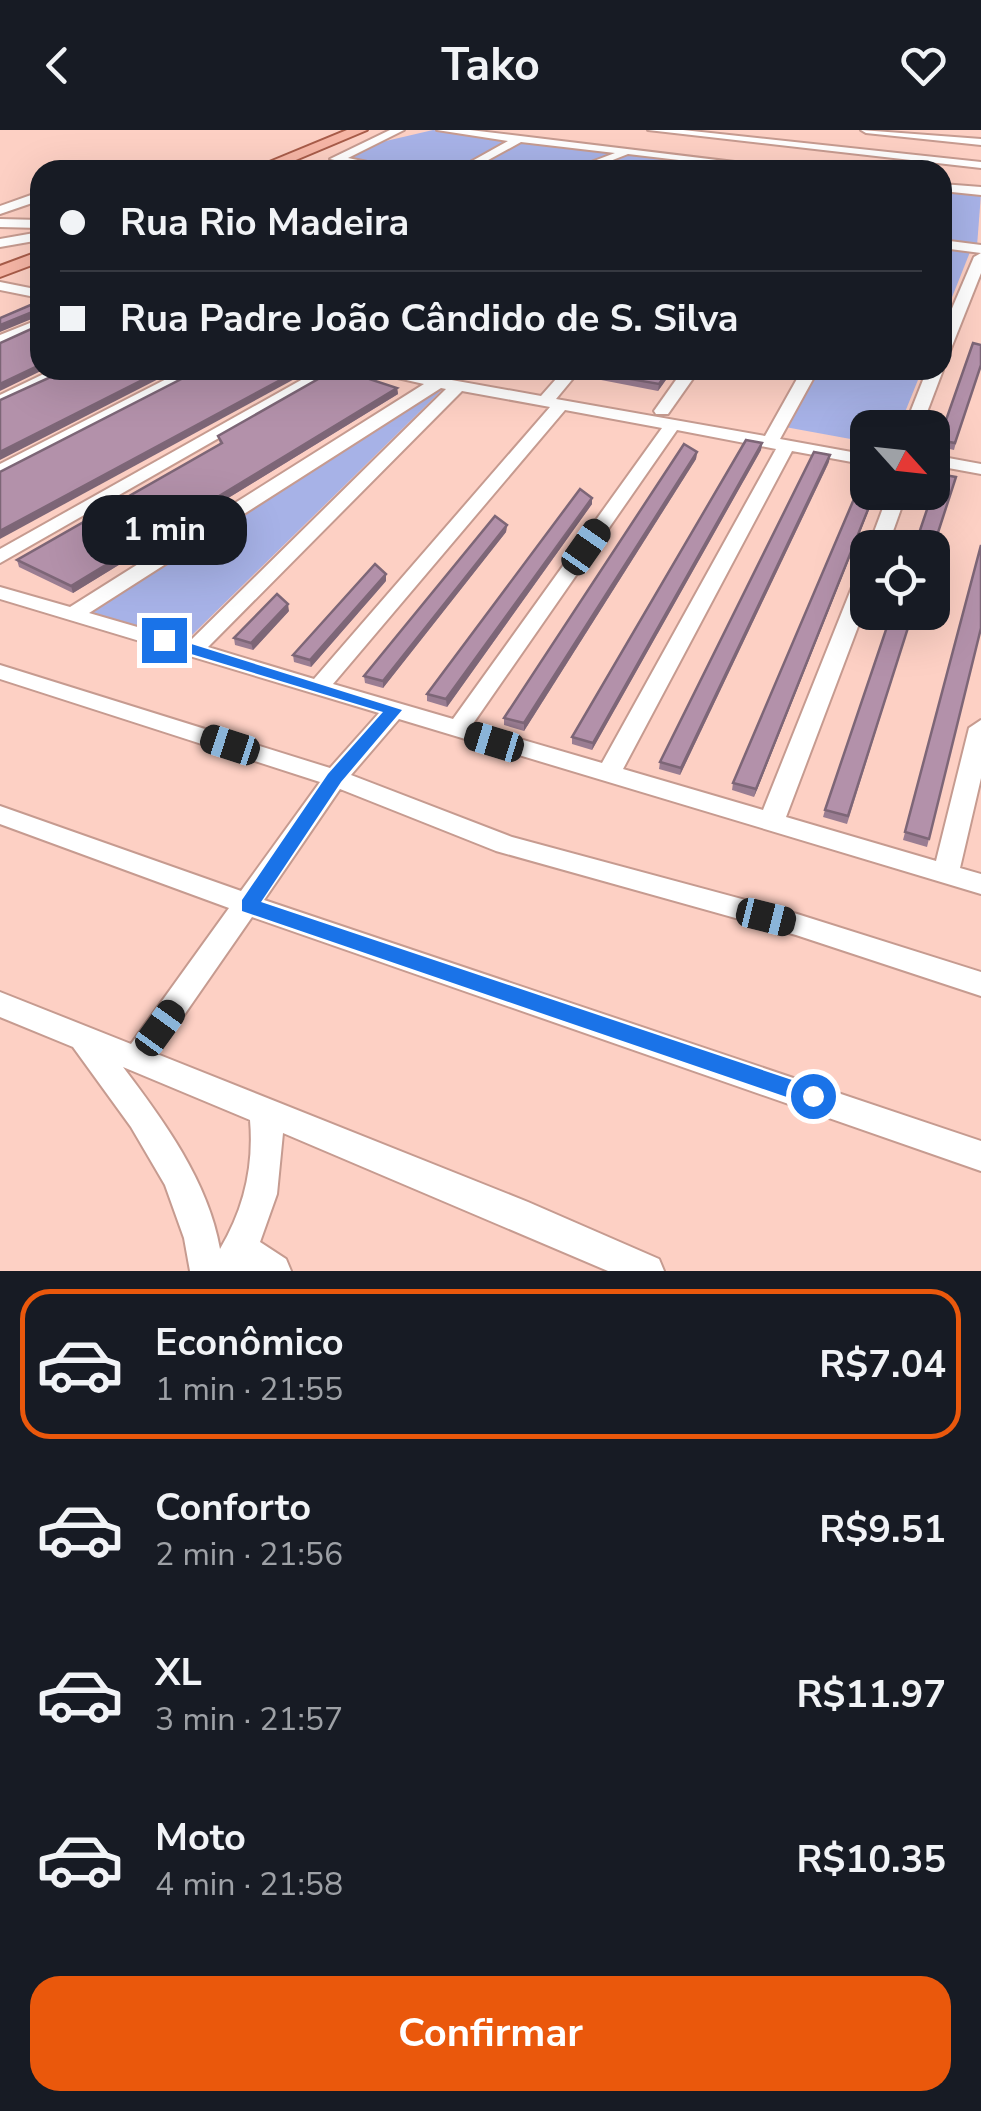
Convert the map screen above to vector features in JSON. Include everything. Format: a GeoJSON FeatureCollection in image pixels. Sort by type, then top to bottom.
{"type":"FeatureCollection","features":[{"type":"Feature","properties":{"kind":"main road"},"geometry":{"type":"LineString","coordinates":[[284,160],[360,130]]}},
{"type":"Feature","properties":{"kind":"main road"},"geometry":{"type":"LineString","coordinates":[[3,282],[30,260]]}},
{"type":"Feature","properties":{"kind":"street"},"geometry":{"type":"LineString","coordinates":[[442,130],[706,160]]}},
{"type":"Feature","properties":{"kind":"street"},"geometry":{"type":"LineString","coordinates":[[653,130],[928,160]]}},
{"type":"Feature","properties":{"kind":"street"},"geometry":{"type":"LineString","coordinates":[[856,160],[870,130],[981,142]]}},
{"type":"Feature","properties":{"kind":"street"},"geometry":{"type":"LineString","coordinates":[[336,160],[396,133],[412,131]]}},
{"type":"Feature","properties":{"kind":"street"},"geometry":{"type":"LineString","coordinates":[[873,160],[889,131]]}},
{"type":"Feature","properties":{"kind":"street"},"geometry":{"type":"LineString","coordinates":[[677,160],[697,132]]}},
{"type":"Feature","properties":{"kind":"street"},"geometry":{"type":"LineString","coordinates":[[479,160],[519,136]]}},
{"type":"Feature","properties":{"kind":"street"},"geometry":{"type":"LineString","coordinates":[[607,160],[631,152]]}},
{"type":"Feature","properties":{"kind":"street"},"geometry":{"type":"LineString","coordinates":[[952,163],[981,166]]}},
{"type":"Feature","properties":{"kind":"street"},"geometry":{"type":"LineString","coordinates":[[952,188],[981,191]]}},
{"type":"Feature","properties":{"kind":"street"},"geometry":{"type":"LineString","coordinates":[[0,192],[30,197]]}},
{"type":"Feature","properties":{"kind":"street"},"geometry":{"type":"LineString","coordinates":[[0,210],[30,199]]}},
{"type":"Feature","properties":{"kind":"street"},"geometry":{"type":"LineString","coordinates":[[0,224],[30,224]]}},
{"type":"Feature","properties":{"kind":"street"},"geometry":{"type":"LineString","coordinates":[[952,246],[981,253],[952,327]]}},
{"type":"Feature","properties":{"kind":"street"},"geometry":{"type":"LineString","coordinates":[[3,282],[30,291]]}},
{"type":"Feature","properties":{"kind":"street"},"geometry":{"type":"LineString","coordinates":[[3,282],[30,299]]}},
{"type":"Feature","properties":{"kind":"street"},"geometry":{"type":"LineString","coordinates":[[0,341],[30,328]]}},
{"type":"Feature","properties":{"kind":"street"},"geometry":{"type":"LineString","coordinates":[[0,401],[43,380]]}},
{"type":"Feature","properties":{"kind":"street"},"geometry":{"type":"LineString","coordinates":[[0,471],[177,380]]}},
{"type":"Feature","properties":{"kind":"street"},"geometry":{"type":"LineString","coordinates":[[0,557],[312,380]]}},
{"type":"Feature","properties":{"kind":"street"},"geometry":{"type":"LineString","coordinates":[[73,614],[442,380]]}},
{"type":"Feature","properties":{"kind":"street"},"geometry":{"type":"LineString","coordinates":[[194,650],[444,380]]}},
{"type":"Feature","properties":{"kind":"street"},"geometry":{"type":"LineString","coordinates":[[466,380],[850,456]]}},
{"type":"Feature","properties":{"kind":"street"},"geometry":{"type":"LineString","coordinates":[[320,686],[565,380]]}},
{"type":"Feature","properties":{"kind":"street"},"geometry":{"type":"LineString","coordinates":[[457,730],[666,418],[686,380]]}},
{"type":"Feature","properties":{"kind":"street"},"geometry":{"type":"LineString","coordinates":[[607,776],[805,380]]}},
{"type":"Feature","properties":{"kind":"street"},"geometry":{"type":"LineString","coordinates":[[919,410],[931,380]]}},
{"type":"Feature","properties":{"kind":"street"},"geometry":{"type":"LineString","coordinates":[[777,440],[850,446]]}},
{"type":"Feature","properties":{"kind":"street"},"geometry":{"type":"LineString","coordinates":[[950,463],[981,468]]}},
{"type":"Feature","properties":{"kind":"street"},"geometry":{"type":"LineString","coordinates":[[950,475],[981,480]]}},
{"type":"Feature","properties":{"kind":"street"},"geometry":{"type":"LineString","coordinates":[[0,593],[981,884]]}},
{"type":"Feature","properties":{"kind":"street"},"geometry":{"type":"LineString","coordinates":[[771,823],[850,619]]}},
{"type":"Feature","properties":{"kind":"street"},"geometry":{"type":"LineString","coordinates":[[0,672],[334,778],[505,844],[797,925],[981,984]]}},
{"type":"Feature","properties":{"kind":"street"},"geometry":{"type":"LineString","coordinates":[[138,1058],[249,906],[334,778],[394,710]]}},
{"type":"Feature","properties":{"kind":"street"},"geometry":{"type":"LineString","coordinates":[[946,874],[981,728]]}},
{"type":"Feature","properties":{"kind":"street"},"geometry":{"type":"LineString","coordinates":[[0,815],[249,906],[981,1156]]}},
{"type":"Feature","properties":{"kind":"street"},"geometry":{"type":"LineString","coordinates":[[0,1004],[647,1271]]}},
{"type":"Feature","properties":{"kind":"street"},"geometry":{"type":"LineString","coordinates":[[82,1036],[180,1178],[198,1220],[207,1271]]}},
{"type":"Feature","properties":{"kind":"street"},"geometry":{"type":"LineString","coordinates":[[265,1111],[268,1164],[258,1211],[233,1260],[274,1271]]}},
{"type":"Feature","properties":{"kind":"shaded area"},"geometry":{"type":"Polygon","coordinates":[[[433,130],[691,160],[343,159],[373,144],[433,130]]]}},
{"type":"Feature","properties":{"kind":"shaded area"},"geometry":{"type":"Polygon","coordinates":[[[952,190],[981,194],[977,246],[952,243],[952,190]]]}},
{"type":"Feature","properties":{"kind":"shaded area"},"geometry":{"type":"Polygon","coordinates":[[[952,249],[970,252],[952,297],[952,249]]]}},
{"type":"Feature","properties":{"kind":"shaded area"},"geometry":{"type":"Polygon","coordinates":[[[812,380],[918,380],[906,410],[850,410],[850,439],[785,427],[812,380]]]}},
{"type":"Feature","properties":{"kind":"shaded area"},"geometry":{"type":"Polygon","coordinates":[[[437,389],[442,390],[187,640],[91,612],[437,389]]]}},
{"type":"Feature","properties":{"kind":"building"},"geometry":{"type":"Polygon","coordinates":[[[30,305],[30,313],[0,325],[0,318],[30,305]]]}},
{"type":"Feature","properties":{"kind":"building"},"geometry":{"type":"Polygon","coordinates":[[[30,330],[30,370],[0,384],[0,343],[30,330]]]}},
{"type":"Feature","properties":{"kind":"building"},"geometry":{"type":"Polygon","coordinates":[[[973,343],[981,345],[981,365],[955,443],[950,442],[950,410],[973,343]]]}},
{"type":"Feature","properties":{"kind":"building"},"geometry":{"type":"Polygon","coordinates":[[[44,380],[142,380],[0,452],[0,400],[44,380]]]}},
{"type":"Feature","properties":{"kind":"building"},"geometry":{"type":"Polygon","coordinates":[[[179,380],[280,380],[0,531],[0,472],[179,380]]]}},
{"type":"Feature","properties":{"kind":"building"},"geometry":{"type":"Polygon","coordinates":[[[316,380],[373,380],[397,388],[71,586],[17,560],[222,443],[218,436],[316,380]]]}},
{"type":"Feature","properties":{"kind":"building"},"geometry":{"type":"Polygon","coordinates":[[[746,440],[762,443],[593,743],[572,737],[746,440]]]}},
{"type":"Feature","properties":{"kind":"building"},"geometry":{"type":"Polygon","coordinates":[[[684,444],[697,452],[524,723],[504,718],[684,444]]]}},
{"type":"Feature","properties":{"kind":"building"},"geometry":{"type":"Polygon","coordinates":[[[814,452],[830,455],[681,768],[660,762],[814,452]]]}},
{"type":"Feature","properties":{"kind":"building"},"geometry":{"type":"Polygon","coordinates":[[[580,489],[592,498],[446,699],[427,694],[580,489]]]}},
{"type":"Feature","properties":{"kind":"building"},"geometry":{"type":"Polygon","coordinates":[[[850,508],[868,510],[860,530],[850,530],[850,554],[756,789],[733,783],[850,508]]]}},
{"type":"Feature","properties":{"kind":"building"},"geometry":{"type":"Polygon","coordinates":[[[927,510],[945,510],[939,530],[920,530],[927,510]]]}},
{"type":"Feature","properties":{"kind":"building"},"geometry":{"type":"Polygon","coordinates":[[[495,516],[507,525],[383,681],[364,676],[495,516]]]}},
{"type":"Feature","properties":{"kind":"building"},"geometry":{"type":"Polygon","coordinates":[[[981,545],[981,628],[929,839],[905,832],[981,545]]]}},
{"type":"Feature","properties":{"kind":"building"},"geometry":{"type":"Polygon","coordinates":[[[375,564],[386,574],[310,660],[293,655],[375,564]]]}},
{"type":"Feature","properties":{"kind":"building"},"geometry":{"type":"Polygon","coordinates":[[[277,594],[288,604],[251,643],[234,638],[277,594]]]}},
{"type":"Feature","properties":{"kind":"building"},"geometry":{"type":"Polygon","coordinates":[[[886,630],[907,630],[848,816],[825,810],[886,630]]]}},
{"type":"Feature","properties":{"kind":"route"},"geometry":{"type":"LineString","coordinates":[[164,640],[394,710],[334,778],[249,906],[813,1096]]}}]}
